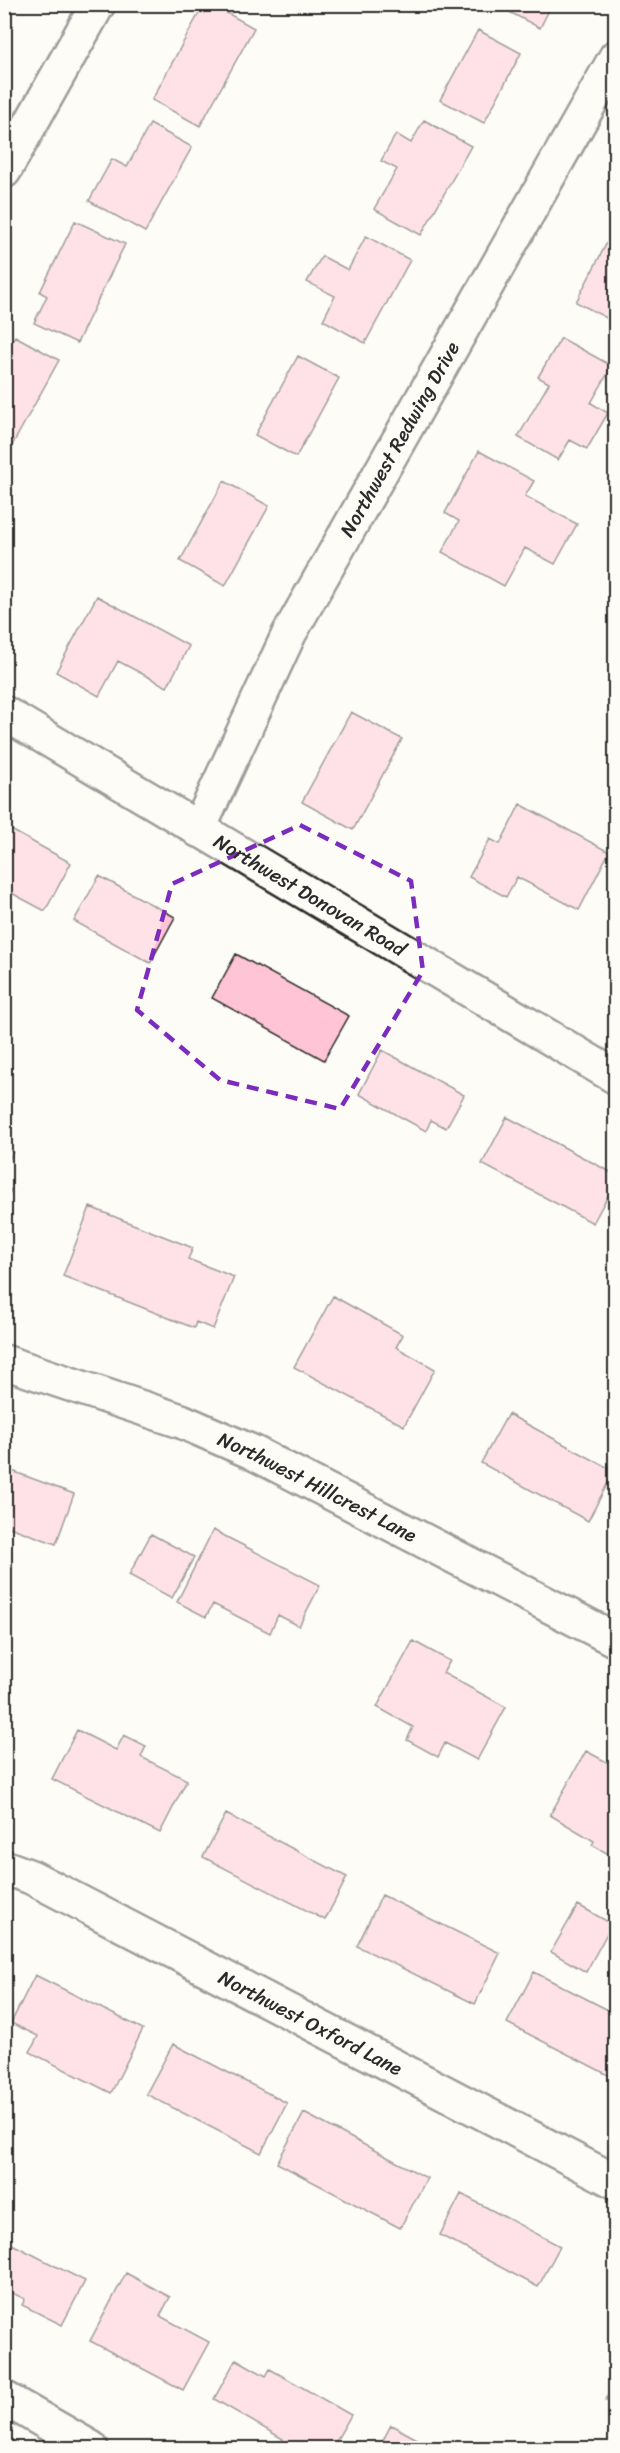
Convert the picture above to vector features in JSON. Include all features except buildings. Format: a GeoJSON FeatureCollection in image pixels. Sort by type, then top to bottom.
{"type":"FeatureCollection","features":[{"type":"Feature","properties":{"kind":"street"},"geometry":{"type":"LineString","coordinates":[[4,171],[98,4]]}},
{"type":"Feature","properties":{"kind":"street","name":"Northwest Redwing Drive"},"geometry":{"type":"LineString","coordinates":[[198,830],[289,634],[615,57]]}},
{"type":"Feature","properties":{"kind":"street","name":"Northwest Donovan Road"},"geometry":{"type":"LineString","coordinates":[[4,713],[615,1077]]}},
{"type":"Feature","properties":{"kind":"street","name":"Northwest Hillcrest Lane"},"geometry":{"type":"LineString","coordinates":[[4,1362],[181,1421],[252,1452],[615,1640]]}},
{"type":"Feature","properties":{"kind":"street","name":"Northwest Oxford Lane"},"geometry":{"type":"LineString","coordinates":[[4,1867],[31,1877],[615,2182]]}},
{"type":"Feature","properties":{"kind":"street"},"geometry":{"type":"LineString","coordinates":[[4,2398],[91,2448]]}},
{"type":"Feature","properties":{"kind":"highlighted area"},"geometry":{"type":"Polygon","coordinates":[[[300,825],[411,881],[423,971],[340,1109],[220,1080],[137,1010],[172,884],[300,825]]]}}]}
